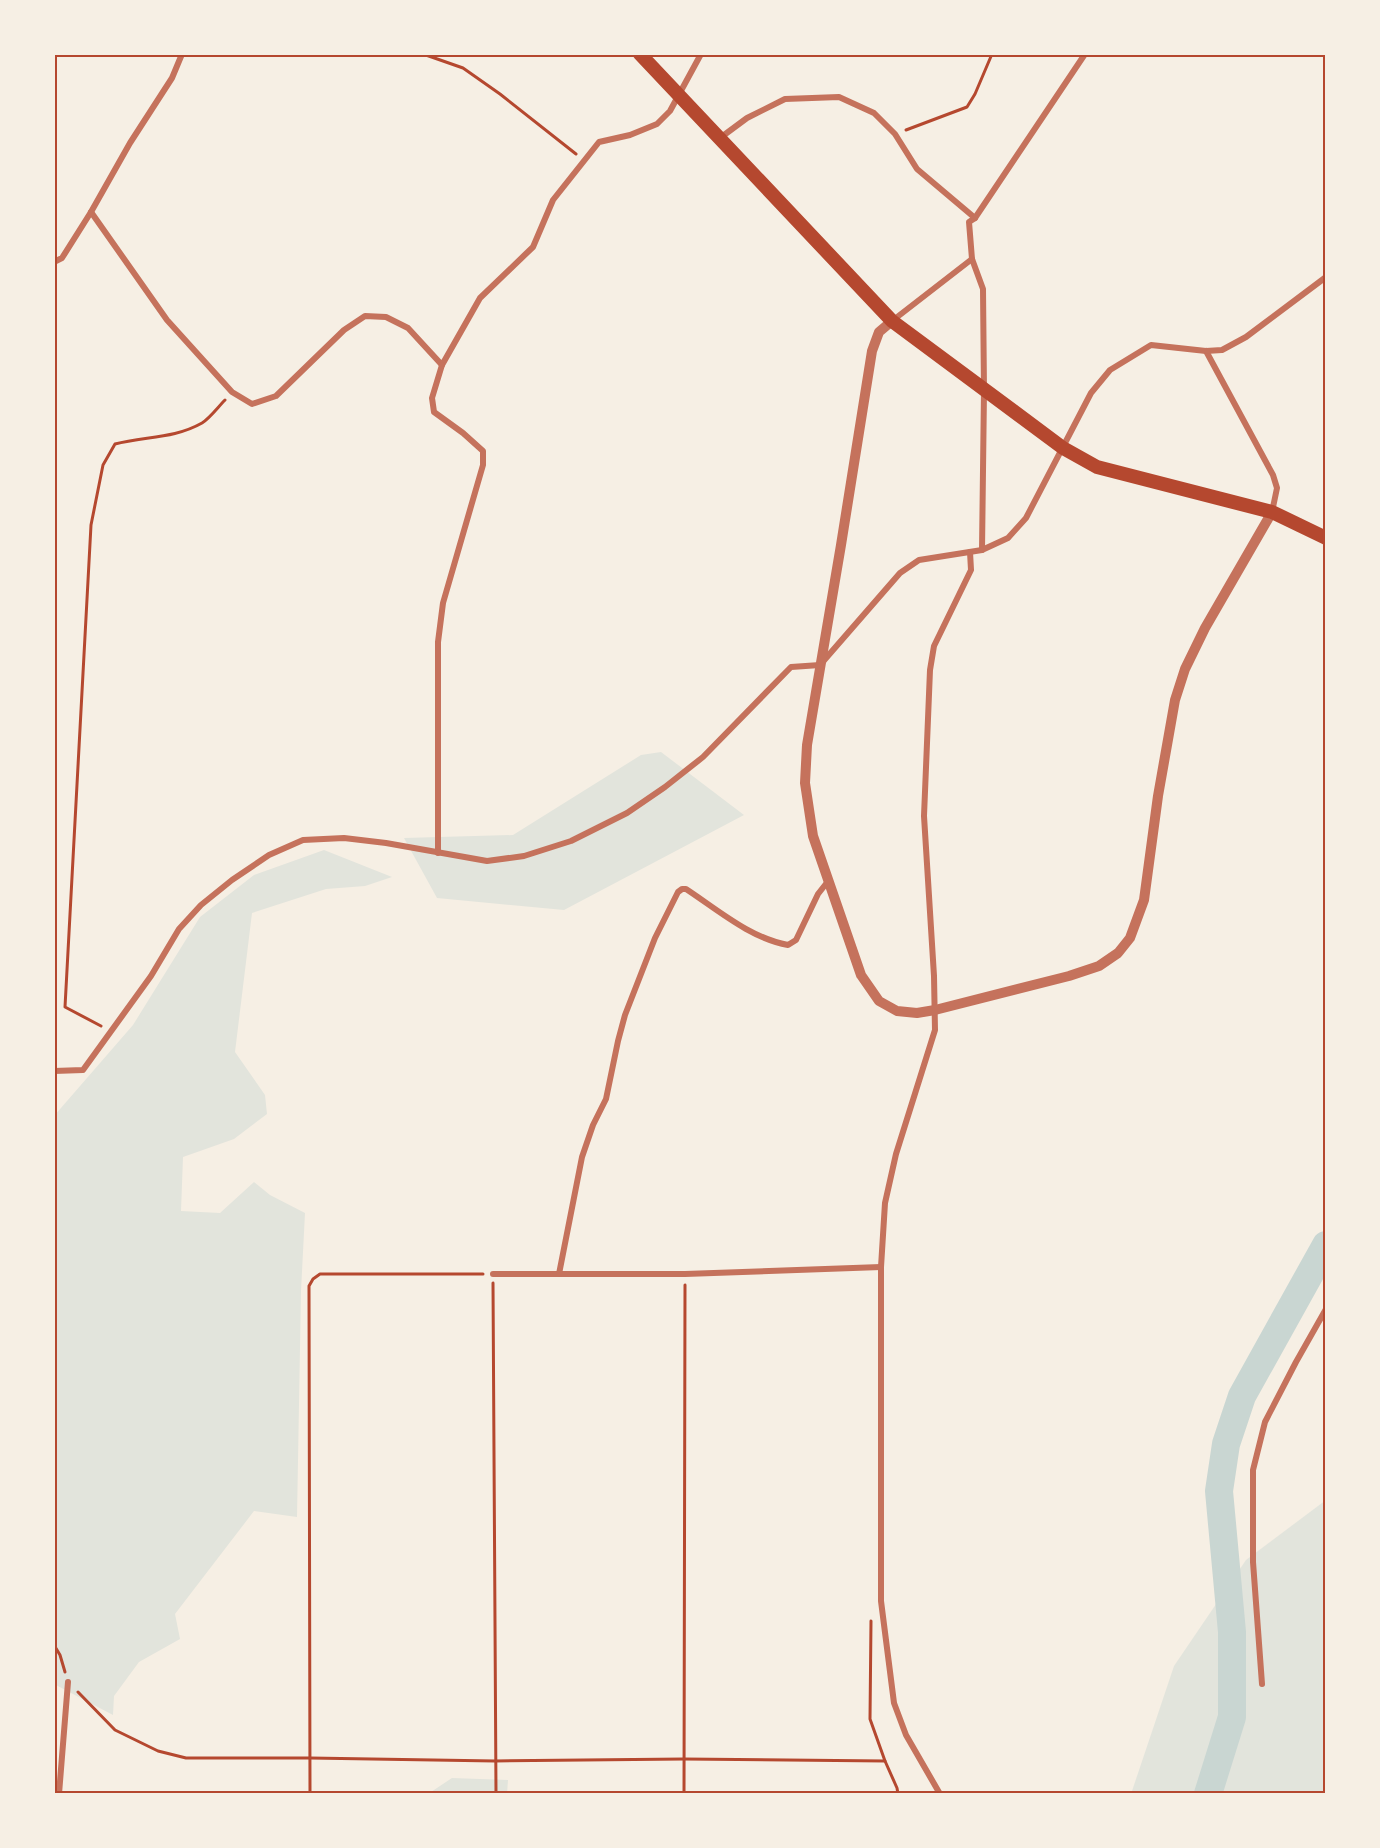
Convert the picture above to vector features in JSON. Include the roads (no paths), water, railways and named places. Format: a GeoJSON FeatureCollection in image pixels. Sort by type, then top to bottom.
{"type":"FeatureCollection","features":[{"type":"Feature","properties":{"kind":"main road"},"geometry":{"type":"LineString","coordinates":[[640,54],[892,321],[1063,448],[1097,467],[1272,512],[1326,538]]}},
{"type":"Feature","properties":{"kind":"street"},"geometry":{"type":"LineString","coordinates":[[54,262],[62,258],[91,212],[130,143],[172,78],[182,54]]}},
{"type":"Feature","properties":{"kind":"street"},"geometry":{"type":"LineString","coordinates":[[438,853],[438,642],[443,603],[483,465],[483,451],[434,412],[432,398],[442,365],[480,298],[533,247],[553,200],[600,142],[630,135],[657,124],[670,111],[701,54]]}},
{"type":"Feature","properties":{"kind":"street"},"geometry":{"type":"LineString","coordinates":[[982,550],[983,289],[972,259],[969,222],[975,218],[1085,54]]}},
{"type":"Feature","properties":{"kind":"street"},"geometry":{"type":"LineString","coordinates":[[720,138],[747,118],[785,99],[839,97],[874,113],[895,134],[916,169],[975,218]]}},
{"type":"Feature","properties":{"kind":"street"},"geometry":{"type":"LineString","coordinates":[[91,212],[167,320],[232,392],[252,404],[276,396],[344,330],[365,316],[386,317],[408,328],[442,365]]}},
{"type":"Feature","properties":{"kind":"street"},"geometry":{"type":"LineString","coordinates":[[972,259],[879,332],[872,351],[842,545],[807,745],[805,783],[813,836],[861,975],[879,1000],[897,1011],[917,1013],[935,1010],[1069,976],[1099,966],[1118,953],[1130,938],[1144,900],[1158,796],[1175,700],[1185,669],[1205,628],[1272,512],[1277,488],[1273,475],[1206,351]]}},
{"type":"Feature","properties":{"kind":"street"},"geometry":{"type":"LineString","coordinates":[[54,1071],[83,1070],[151,976],[179,929],[201,905],[269,855],[303,840],[344,838],[487,861],[524,856],[571,841],[627,813],[703,757],[791,667],[820,666],[900,573],[919,560],[982,550],[1008,538],[1026,518],[1091,393],[1110,370],[1151,345],[1206,351],[1222,350],[1246,337],[1326,277]]}},
{"type":"Feature","properties":{"kind":"street"},"geometry":{"type":"LineString","coordinates":[[940,1794],[906,1736],[894,1702],[881,1602],[881,1267],[885,1203],[896,1154],[935,1030],[924,816],[930,670],[934,646],[970,570],[970,552]]}},
{"type":"Feature","properties":{"kind":"street"},"geometry":{"type":"LineString","coordinates":[[559,1274],[582,1157],[593,1125],[606,1099],[625,1016],[655,938],[678,892],[686,889],[743,927],[775,942],[788,945],[796,940],[818,894],[829,879]]}},
{"type":"Feature","properties":{"kind":"street"},"geometry":{"type":"LineString","coordinates":[[493,1274],[685,1274],[881,1267]]}},
{"type":"Feature","properties":{"kind":"street"},"geometry":{"type":"LineString","coordinates":[[1262,1684],[1253,1562],[1253,1470],[1265,1422],[1326,1309]]}},
{"type":"Feature","properties":{"kind":"street"},"geometry":{"type":"LineString","coordinates":[[59,1794],[68,1682]]}},
{"type":"Feature","properties":{"kind":"waterway"},"geometry":{"type":"LineString","coordinates":[[1208,1794],[1232,1717],[1232,1632],[1219,1491],[1226,1444],[1242,1396],[1326,1245]]}}]}
